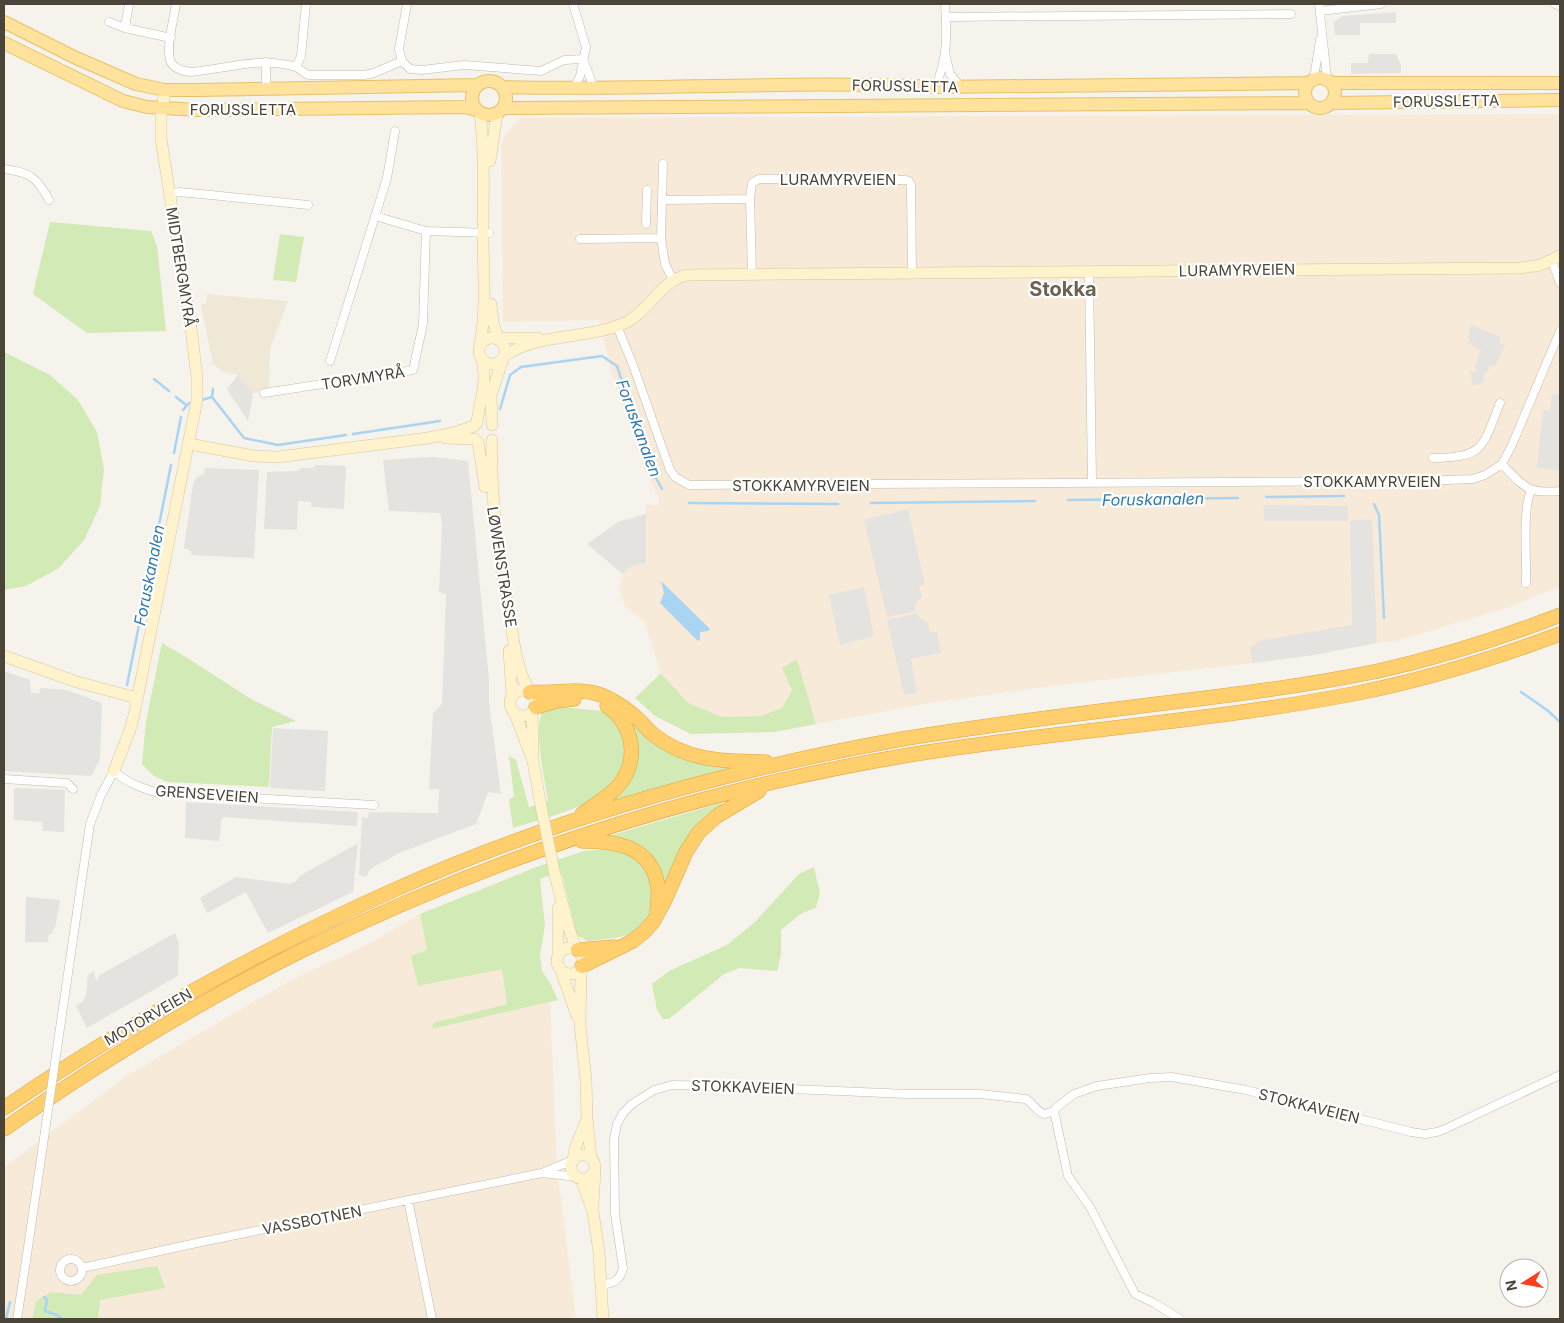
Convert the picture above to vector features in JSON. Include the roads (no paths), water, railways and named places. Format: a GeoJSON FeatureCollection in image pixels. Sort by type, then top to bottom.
{"type":"FeatureCollection","features":[{"type":"Feature","properties":{"kind":"highway"},"geometry":{"type":"LineString","coordinates":[[571,822],[657,796],[785,762],[834,752],[1033,720],[1344,678],[1438,656],[1500,637],[1560,615]]}},
{"type":"Feature","properties":{"kind":"highway"},"geometry":{"type":"LineString","coordinates":[[4,1129],[60,1091],[164,1026],[299,952],[452,884],[568,841],[668,809],[851,766],[964,747],[1252,710],[1355,693],[1442,673],[1505,654],[1560,634]]}},
{"type":"Feature","properties":{"kind":"highway"},"geometry":{"type":"LineString","coordinates":[[530,691],[590,692],[606,697],[624,708],[663,741],[694,756],[716,760],[785,762]]}},
{"type":"Feature","properties":{"kind":"highway"},"geometry":{"type":"LineString","coordinates":[[534,709],[570,699],[597,701],[608,706],[618,715],[630,735],[631,761],[622,781],[606,797],[571,822]]}},
{"type":"Feature","properties":{"kind":"highway"},"geometry":{"type":"LineString","coordinates":[[581,967],[640,936],[649,927],[657,914],[686,852],[700,832],[717,816],[777,782]]}},
{"type":"Feature","properties":{"kind":"highway","name":"MOTORVEIEN"},"geometry":{"type":"LineString","coordinates":[[4,1108],[75,1060],[134,1024],[297,936],[423,877],[571,822]]}},
{"type":"Feature","properties":{"kind":"highway"},"geometry":{"type":"LineString","coordinates":[[568,841],[616,843],[629,847],[641,855],[650,866],[656,879],[658,892],[657,914]]}},
{"type":"Feature","properties":{"kind":"highway"},"geometry":{"type":"LineString","coordinates":[[577,950],[620,946]]}},
{"type":"Feature","properties":{"kind":"main road","name":"FORUSSLETTA"},"geometry":{"type":"LineString","coordinates":[[4,22],[74,57],[136,84],[165,90],[478,85]]}},
{"type":"Feature","properties":{"kind":"main road","name":"FORUSSLETTA"},"geometry":{"type":"LineString","coordinates":[[4,43],[123,101],[140,106],[162,109],[306,110],[466,107],[478,111]]}},
{"type":"Feature","properties":{"kind":"main road"},"geometry":{"type":"LineString","coordinates":[[1321,77],[1330,81],[1336,93],[1332,103],[1327,107],[1320,108],[1308,103],[1304,93],[1311,81],[1321,77]]}},
{"type":"Feature","properties":{"kind":"main road"},"geometry":{"type":"LineString","coordinates":[[477,440],[473,433],[485,370],[478,353],[484,322],[489,176],[500,111],[506,98],[502,87],[488,81],[474,89],[472,96],[473,105],[478,111],[485,116],[500,111]]}},
{"type":"Feature","properties":{"kind":"main road","name":"FORUSSLETTA"},"geometry":{"type":"LineString","coordinates":[[502,87],[594,88],[877,84],[961,87],[1311,81]]}},
{"type":"Feature","properties":{"kind":"main road","name":"FORUSSLETTA"},"geometry":{"type":"LineString","coordinates":[[1330,81],[1560,83]]}},
{"type":"Feature","properties":{"kind":"main road","name":"MIDTBERGMYRÅ"},"geometry":{"type":"LineString","coordinates":[[165,90],[161,139],[197,378],[197,400],[188,444]]}},
{"type":"Feature","properties":{"kind":"main road","name":"FORUSSLETTA"},"geometry":{"type":"LineString","coordinates":[[1332,103],[1560,100]]}},
{"type":"Feature","properties":{"kind":"main road","name":"FORUSSLETTA"},"geometry":{"type":"LineString","coordinates":[[500,111],[1308,103]]}},
{"type":"Feature","properties":{"kind":"main road"},"geometry":{"type":"LineString","coordinates":[[428,438],[477,440],[485,443],[492,440],[495,433],[492,426],[491,395],[504,357],[505,348],[498,340],[492,322],[486,233],[484,144],[478,111]]}},
{"type":"Feature","properties":{"kind":"main road","name":"LURAMYRVEIEN"},"geometry":{"type":"LineString","coordinates":[[673,280],[696,274],[1521,268],[1535,266],[1556,258]]}},
{"type":"Feature","properties":{"kind":"main road"},"geometry":{"type":"LineString","coordinates":[[482,361],[494,365],[519,348],[554,338],[617,326],[636,316],[673,280]]}},
{"type":"Feature","properties":{"kind":"main road"},"geometry":{"type":"LineString","coordinates":[[480,344],[490,338],[498,340],[506,338],[554,338]]}},
{"type":"Feature","properties":{"kind":"main road"},"geometry":{"type":"LineString","coordinates":[[114,771],[130,730],[188,444],[224,452],[271,457],[428,438],[453,433],[484,421],[492,426]]}},
{"type":"Feature","properties":{"kind":"main road","name":"LØWENSTRASSE"},"geometry":{"type":"LineString","coordinates":[[477,440],[507,640],[512,695]]}},
{"type":"Feature","properties":{"kind":"main road","name":"LØWENSTRASSE"},"geometry":{"type":"LineString","coordinates":[[492,440],[492,506],[498,548],[519,666],[530,691]]}},
{"type":"Feature","properties":{"kind":"main road"},"geometry":{"type":"LineString","coordinates":[[4,656],[77,682],[137,698]]}},
{"type":"Feature","properties":{"kind":"main road"},"geometry":{"type":"LineString","coordinates":[[533,761],[510,705],[512,695],[520,690],[530,691],[535,698],[533,761],[540,802],[555,878],[568,925],[577,950],[582,956],[580,1025],[586,1080],[590,1157]]}},
{"type":"Feature","properties":{"kind":"main road"},"geometry":{"type":"LineString","coordinates":[[515,714],[524,716],[534,709]]}},
{"type":"Feature","properties":{"kind":"main road"},"geometry":{"type":"LineString","coordinates":[[555,878],[559,928],[558,963],[580,1025]]}},
{"type":"Feature","properties":{"kind":"main road"},"geometry":{"type":"LineString","coordinates":[[558,956],[566,949],[577,950]]}},
{"type":"Feature","properties":{"kind":"main road"},"geometry":{"type":"LineString","coordinates":[[560,968],[563,971],[575,973],[581,967]]}},
{"type":"Feature","properties":{"kind":"main road"},"geometry":{"type":"LineString","coordinates":[[587,1119],[575,1149],[571,1168],[574,1175],[579,1178],[590,1178],[595,1170]]}},
{"type":"Feature","properties":{"kind":"main road"},"geometry":{"type":"LineString","coordinates":[[573,1160],[581,1155],[590,1157],[594,1161],[593,1212],[599,1252],[603,1319]]}},
{"type":"Feature","properties":{"kind":"main road"},"geometry":{"type":"LineString","coordinates":[[579,1178],[593,1212]]}},
{"type":"Feature","properties":{"kind":"street"},"geometry":{"type":"LineString","coordinates":[[125,28],[129,4]]}},
{"type":"Feature","properties":{"kind":"street"},"geometry":{"type":"LineString","coordinates":[[176,4],[169,52],[174,66],[184,71],[204,71],[266,62],[283,63],[296,67],[308,75],[364,75],[374,73],[402,61]]}},
{"type":"Feature","properties":{"kind":"street"},"geometry":{"type":"LineString","coordinates":[[296,67],[301,56],[306,4]]}},
{"type":"Feature","properties":{"kind":"street"},"geometry":{"type":"LineString","coordinates":[[407,4],[399,49],[402,61],[410,68],[422,70],[464,65],[535,72],[548,69],[564,60],[583,59]]}},
{"type":"Feature","properties":{"kind":"street"},"geometry":{"type":"LineString","coordinates":[[573,4],[586,47],[580,76],[574,88]]}},
{"type":"Feature","properties":{"kind":"street"},"geometry":{"type":"LineString","coordinates":[[946,4],[946,55],[950,74],[961,87]]}},
{"type":"Feature","properties":{"kind":"street"},"geometry":{"type":"LineString","coordinates":[[1330,81],[1321,36],[1320,8],[1382,4]]}},
{"type":"Feature","properties":{"kind":"street"},"geometry":{"type":"LineString","coordinates":[[1555,4],[1560,6]]}},
{"type":"Feature","properties":{"kind":"street"},"geometry":{"type":"LineString","coordinates":[[946,17],[1291,14]]}},
{"type":"Feature","properties":{"kind":"street"},"geometry":{"type":"LineString","coordinates":[[109,22],[125,28],[171,38]]}},
{"type":"Feature","properties":{"kind":"street"},"geometry":{"type":"LineString","coordinates":[[1311,81],[1321,36]]}},
{"type":"Feature","properties":{"kind":"street"},"geometry":{"type":"LineString","coordinates":[[935,87],[946,55]]}},
{"type":"Feature","properties":{"kind":"street"},"geometry":{"type":"LineString","coordinates":[[583,59],[594,88]]}},
{"type":"Feature","properties":{"kind":"street"},"geometry":{"type":"LineString","coordinates":[[266,62],[266,89]]}},
{"type":"Feature","properties":{"kind":"street","name":"TORVMYRÅ"},"geometry":{"type":"LineString","coordinates":[[330,361],[387,178],[395,131]]}},
{"type":"Feature","properties":{"kind":"street"},"geometry":{"type":"LineString","coordinates":[[663,164],[661,238],[665,264],[673,280]]}},
{"type":"Feature","properties":{"kind":"street"},"geometry":{"type":"LineString","coordinates":[[4,169],[21,172],[30,176],[40,185],[49,200]]}},
{"type":"Feature","properties":{"kind":"street","name":"LURAMYRVEIEN"},"geometry":{"type":"LineString","coordinates":[[752,274],[750,188],[752,183],[758,179],[909,181],[911,185],[912,273]]}},
{"type":"Feature","properties":{"kind":"street"},"geometry":{"type":"LineString","coordinates":[[646,190],[646,224]]}},
{"type":"Feature","properties":{"kind":"street"},"geometry":{"type":"LineString","coordinates":[[169,194],[178,192],[308,204]]}},
{"type":"Feature","properties":{"kind":"street"},"geometry":{"type":"LineString","coordinates":[[662,200],[750,200]]}},
{"type":"Feature","properties":{"kind":"street"},"geometry":{"type":"LineString","coordinates":[[375,216],[426,231],[486,233]]}},
{"type":"Feature","properties":{"kind":"street","name":"TORVMYRÅ"},"geometry":{"type":"LineString","coordinates":[[264,394],[413,370],[423,324],[426,231]]}},
{"type":"Feature","properties":{"kind":"street"},"geometry":{"type":"LineString","coordinates":[[580,239],[661,238]]}},
{"type":"Feature","properties":{"kind":"street"},"geometry":{"type":"LineString","coordinates":[[1556,258],[1560,283]]}},
{"type":"Feature","properties":{"kind":"street"},"geometry":{"type":"LineString","coordinates":[[1089,271],[1092,482]]}},
{"type":"Feature","properties":{"kind":"street","name":"STOKKAMYRVEIEN"},"geometry":{"type":"LineString","coordinates":[[617,326],[633,365],[670,470],[676,477],[689,485],[1462,480],[1485,475],[1502,464]]}},
{"type":"Feature","properties":{"kind":"street"},"geometry":{"type":"LineString","coordinates":[[1560,331],[1512,445],[1502,464],[1520,483],[1530,490],[1544,493],[1560,491]]}},
{"type":"Feature","properties":{"kind":"street"},"geometry":{"type":"LineString","coordinates":[[1433,458],[1464,456],[1478,450],[1488,434],[1500,403]]}},
{"type":"Feature","properties":{"kind":"street"},"geometry":{"type":"LineString","coordinates":[[1526,583],[1526,515],[1530,490]]}},
{"type":"Feature","properties":{"kind":"street"},"geometry":{"type":"LineString","coordinates":[[17,1319],[90,824],[101,795],[114,771]]}},
{"type":"Feature","properties":{"kind":"street","name":"GRENSEVEIEN"},"geometry":{"type":"LineString","coordinates":[[114,771],[140,788],[158,793],[374,805]]}},
{"type":"Feature","properties":{"kind":"street"},"geometry":{"type":"LineString","coordinates":[[4,779],[67,783],[74,789]]}},
{"type":"Feature","properties":{"kind":"street","name":"STOKKAVEIEN"},"geometry":{"type":"LineString","coordinates":[[601,1285],[613,1283],[619,1279],[623,1268],[615,1214],[613,1146],[619,1119],[632,1104],[654,1090],[672,1085],[908,1094],[980,1094],[1021,1097],[1031,1102],[1042,1113],[1054,1111],[1074,1094],[1097,1086],[1150,1078],[1172,1077],[1246,1090],[1396,1129],[1425,1134],[1445,1130],[1560,1075]]}},
{"type":"Feature","properties":{"kind":"street"},"geometry":{"type":"LineString","coordinates":[[1054,1111],[1068,1176],[1090,1207],[1135,1294],[1180,1319]]}},
{"type":"Feature","properties":{"kind":"street","name":"VASSBOTNEN"},"geometry":{"type":"LineString","coordinates":[[82,1268],[200,1242],[542,1173],[573,1160]]}},
{"type":"Feature","properties":{"kind":"street","name":"VASSBOTNEN"},"geometry":{"type":"LineString","coordinates":[[542,1173],[579,1178]]}},
{"type":"Feature","properties":{"kind":"street"},"geometry":{"type":"LineString","coordinates":[[408,1200],[432,1319]]}},
{"type":"Feature","properties":{"kind":"water"},"geometry":{"type":"Polygon","coordinates":[[[661,581],[710,629],[700,632],[700,640],[698,641],[660,603],[664,593],[661,581]]]}},
{"type":"Feature","properties":{"kind":"waterway","name":"Foruskanalen"},"geometry":{"type":"LineString","coordinates":[[500,409],[510,375],[521,367],[602,356],[617,366],[651,469],[662,489]]}},
{"type":"Feature","properties":{"kind":"waterway"},"geometry":{"type":"LineString","coordinates":[[154,379],[169,391]]}},
{"type":"Feature","properties":{"kind":"waterway","name":"Foruskanalen"},"geometry":{"type":"LineString","coordinates":[[202,400],[212,397],[213,389]]}},
{"type":"Feature","properties":{"kind":"waterway"},"geometry":{"type":"LineString","coordinates":[[176,397],[186,405]]}},
{"type":"Feature","properties":{"kind":"waterway","name":"Foruskanalen"},"geometry":{"type":"LineString","coordinates":[[212,397],[244,438],[278,445],[346,435]]}},
{"type":"Feature","properties":{"kind":"waterway","name":"Foruskanalen"},"geometry":{"type":"LineString","coordinates":[[183,410],[189,403]]}},
{"type":"Feature","properties":{"kind":"waterway","name":"Foruskanalen"},"geometry":{"type":"LineString","coordinates":[[174,453],[181,417]]}},
{"type":"Feature","properties":{"kind":"waterway","name":"Foruskanalen"},"geometry":{"type":"LineString","coordinates":[[353,434],[440,421]]}},
{"type":"Feature","properties":{"kind":"waterway","name":"Foruskanalen"},"geometry":{"type":"LineString","coordinates":[[127,685],[171,465]]}},
{"type":"Feature","properties":{"kind":"waterway","name":"Foruskanalen"},"geometry":{"type":"LineString","coordinates":[[1266,497],[1344,496]]}},
{"type":"Feature","properties":{"kind":"waterway","name":"Foruskanalen"},"geometry":{"type":"LineString","coordinates":[[1068,500],[1238,498]]}},
{"type":"Feature","properties":{"kind":"waterway","name":"Foruskanalen"},"geometry":{"type":"LineString","coordinates":[[871,503],[1035,501]]}},
{"type":"Feature","properties":{"kind":"waterway","name":"Foruskanalen"},"geometry":{"type":"LineString","coordinates":[[689,503],[838,504]]}},
{"type":"Feature","properties":{"kind":"waterway","name":"Foruskanalen"},"geometry":{"type":"LineString","coordinates":[[1374,504],[1379,515],[1384,618]]}},
{"type":"Feature","properties":{"kind":"waterway"},"geometry":{"type":"LineString","coordinates":[[1521,692],[1547,710],[1560,722]]}},
{"type":"Feature","properties":{"kind":"waterway"},"geometry":{"type":"LineString","coordinates":[[44,1297],[47,1300],[45,1311],[62,1319]]}},
{"type":"Feature","properties":{"kind":"waterway","name":"Foruskanalen"},"geometry":{"type":"LineString","coordinates":[[6,1319],[10,1302]]}},
{"type":"Feature","properties":{"kind":"district","name":"Stokka"},"geometry":{"type":"Point","coordinates":[1063,289]}}]}
